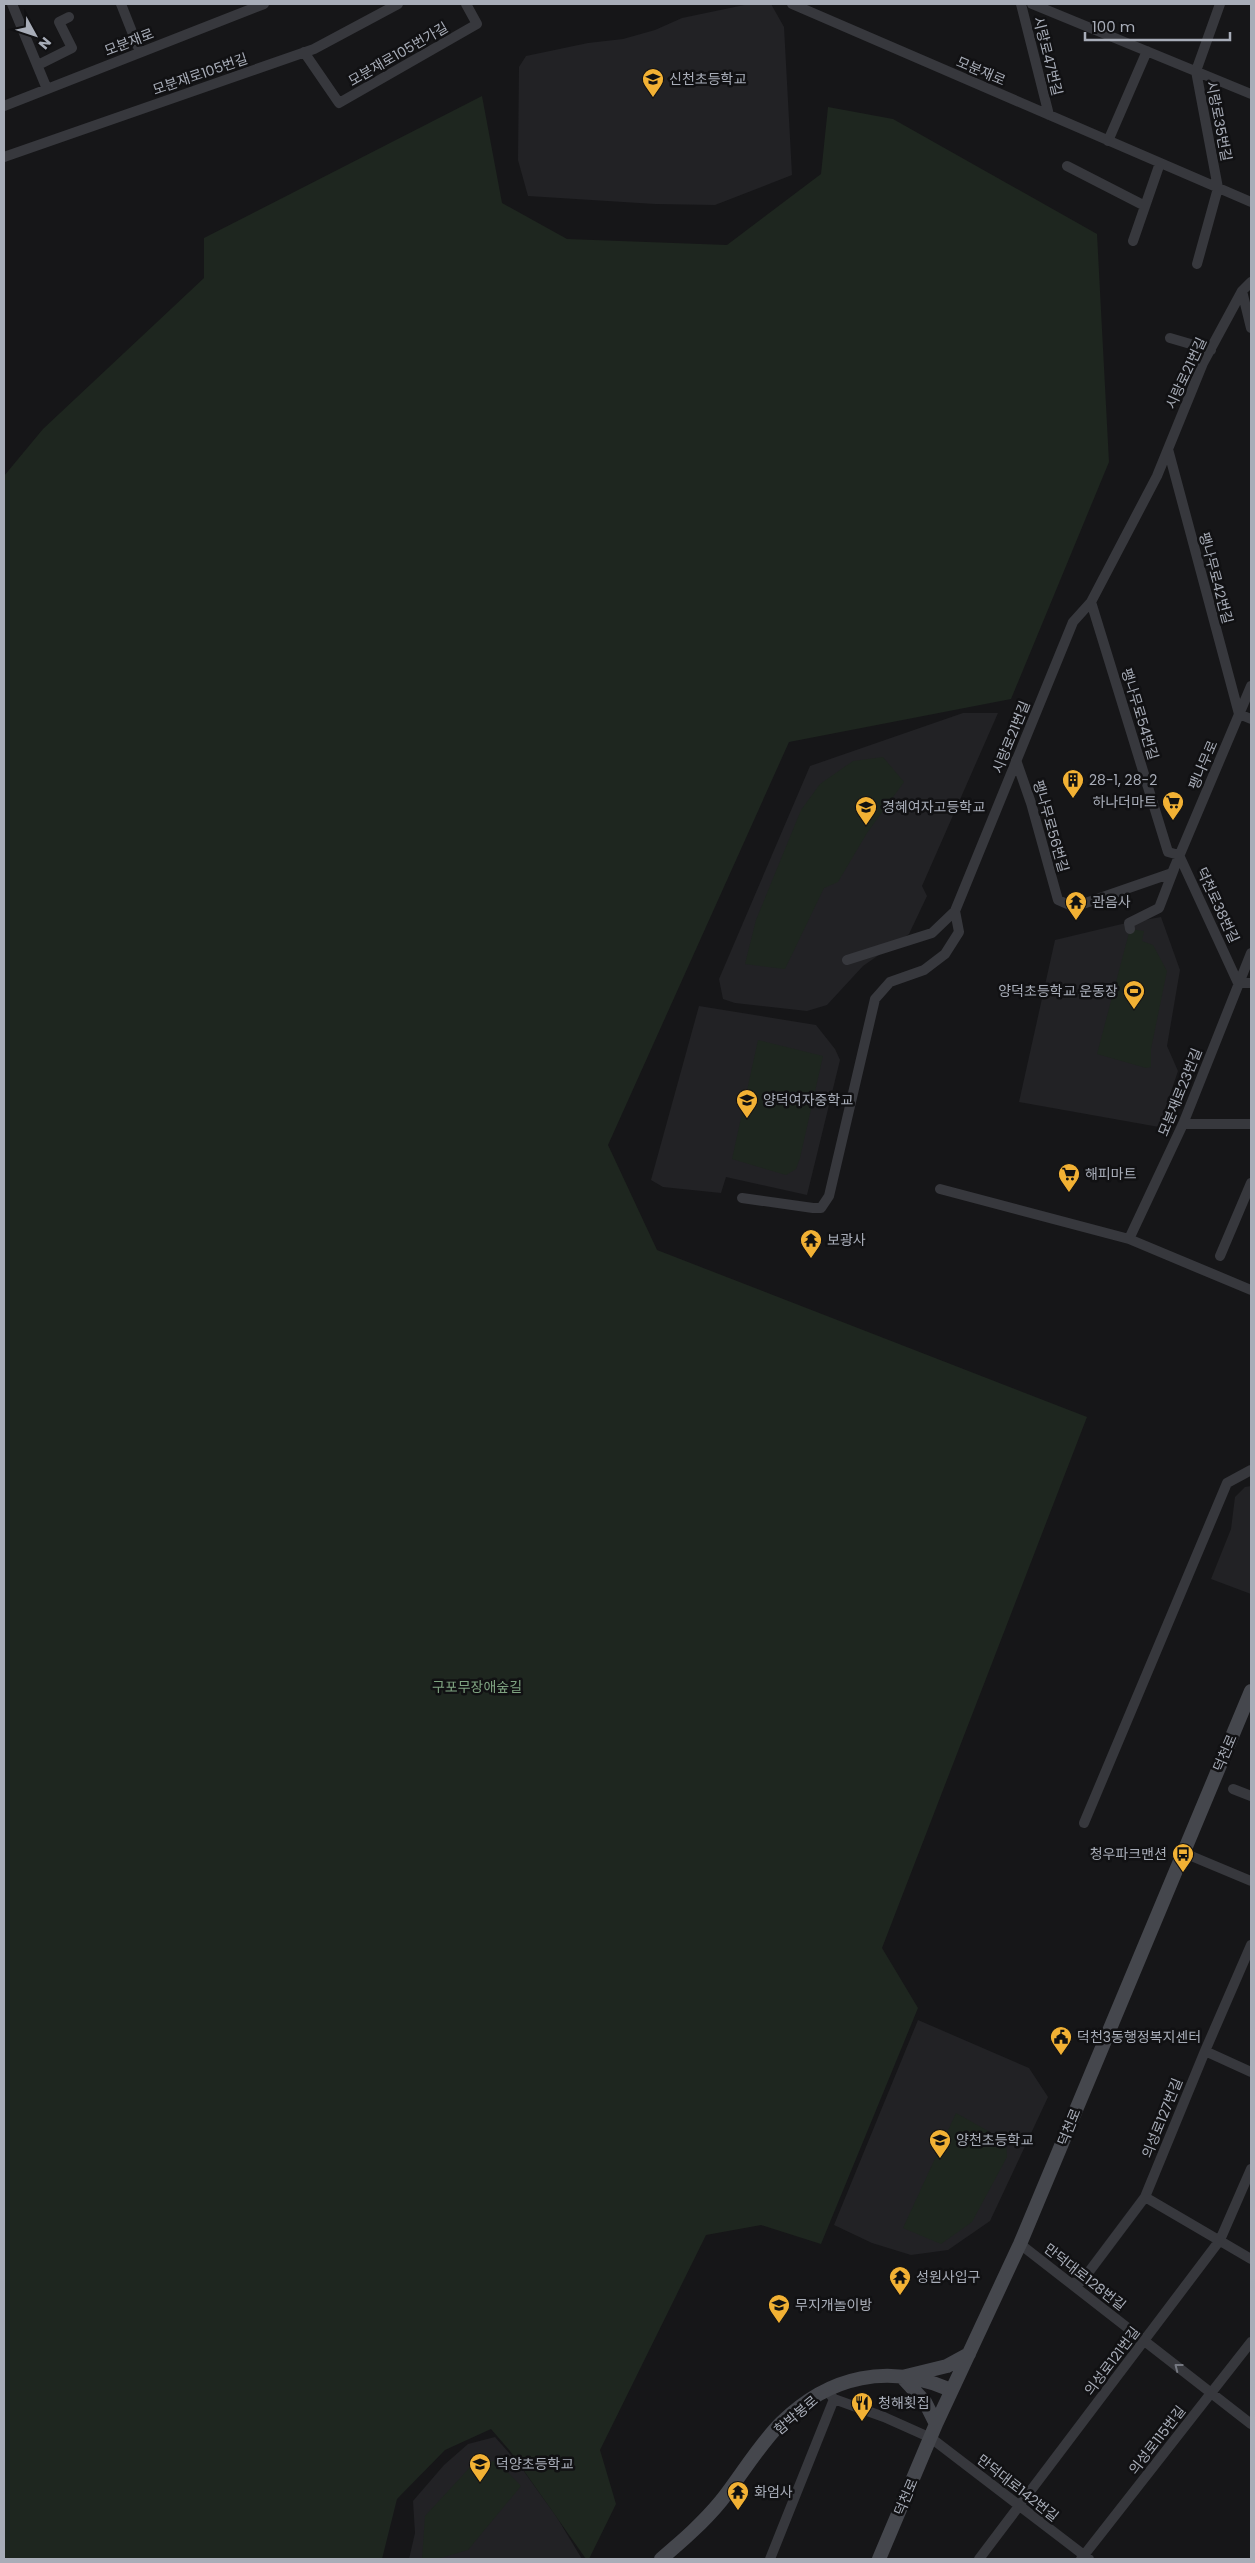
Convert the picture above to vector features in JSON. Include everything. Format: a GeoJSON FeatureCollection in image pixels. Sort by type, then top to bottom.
{"type":"FeatureCollection","features":[{"type":"Feature","properties":{"kind":"main road","name":"덕천로"},"geometry":{"type":"LineString","coordinates":[[879,2559],[951,2390],[1020,2244],[1251,1691]]}},
{"type":"Feature","properties":{"kind":"main road"},"geometry":{"type":"LineString","coordinates":[[936,2424],[924,2402],[902,2377],[947,2366],[969,2354]]}},
{"type":"Feature","properties":{"kind":"main road","name":"함박봉로"},"geometry":{"type":"LineString","coordinates":[[661,2559],[698,2526],[720,2502],[781,2423],[810,2400],[831,2395],[863,2377],[887,2374],[935,2383],[951,2390]]}},
{"type":"Feature","properties":{"kind":"street"},"geometry":{"type":"LineString","coordinates":[[12,4],[47,89]]}},
{"type":"Feature","properties":{"kind":"street"},"geometry":{"type":"LineString","coordinates":[[121,4],[140,52]]}},
{"type":"Feature","properties":{"kind":"street"},"geometry":{"type":"LineString","coordinates":[[234,4],[238,14]]}},
{"type":"Feature","properties":{"kind":"street","name":"모분재로"},"geometry":{"type":"LineString","coordinates":[[4,106],[264,4]]}},
{"type":"Feature","properties":{"kind":"street","name":"모분재로105번길"},"geometry":{"type":"LineString","coordinates":[[4,157],[304,52],[398,4]]}},
{"type":"Feature","properties":{"kind":"street","name":"모분재로105번가길"},"geometry":{"type":"LineString","coordinates":[[304,52],[339,103],[477,24],[466,4]]}},
{"type":"Feature","properties":{"kind":"street","name":"모분재로"},"geometry":{"type":"LineString","coordinates":[[792,4],[1251,202]]}},
{"type":"Feature","properties":{"kind":"street","name":"시랑로47번길"},"geometry":{"type":"LineString","coordinates":[[1021,4],[1049,115]]}},
{"type":"Feature","properties":{"kind":"street"},"geometry":{"type":"LineString","coordinates":[[1032,4],[1251,94]]}},
{"type":"Feature","properties":{"kind":"street","name":"시랑로35번길"},"geometry":{"type":"LineString","coordinates":[[1218,188],[1196,71],[1220,4]]}},
{"type":"Feature","properties":{"kind":"street"},"geometry":{"type":"LineString","coordinates":[[38,65],[72,48],[59,22],[69,17]]}},
{"type":"Feature","properties":{"kind":"street"},"geometry":{"type":"LineString","coordinates":[[1108,140],[1147,51]]}},
{"type":"Feature","properties":{"kind":"street"},"geometry":{"type":"LineString","coordinates":[[1133,241],[1160,163]]}},
{"type":"Feature","properties":{"kind":"street"},"geometry":{"type":"LineString","coordinates":[[1067,166],[1145,206]]}},
{"type":"Feature","properties":{"kind":"street"},"geometry":{"type":"LineString","coordinates":[[1197,264],[1218,188]]}},
{"type":"Feature","properties":{"kind":"street","name":"시랑로21번길"},"geometry":{"type":"LineString","coordinates":[[742,1198],[821,1208],[829,1196],[875,999],[890,982],[924,970],[945,954],[959,932],[955,911],[1073,622],[1091,602],[1157,476],[1204,363],[1242,291],[1251,282]]}},
{"type":"Feature","properties":{"kind":"street"},"geometry":{"type":"LineString","coordinates":[[1242,291],[1251,328]]}},
{"type":"Feature","properties":{"kind":"street"},"geometry":{"type":"LineString","coordinates":[[1170,338],[1211,350]]}},
{"type":"Feature","properties":{"kind":"street","name":"팽나무로42번길"},"geometry":{"type":"LineString","coordinates":[[1168,449],[1192,546],[1239,714]]}},
{"type":"Feature","properties":{"kind":"street","name":"팽나무로54번길"},"geometry":{"type":"LineString","coordinates":[[1091,602],[1168,852],[1179,854]]}},
{"type":"Feature","properties":{"kind":"street","name":"팽나무로"},"geometry":{"type":"LineString","coordinates":[[1130,929],[1129,923],[1158,908],[1251,686]]}},
{"type":"Feature","properties":{"kind":"street"},"geometry":{"type":"LineString","coordinates":[[1239,714],[1251,719]]}},
{"type":"Feature","properties":{"kind":"street","name":"팽나무로56번길"},"geometry":{"type":"LineString","coordinates":[[1016,760],[1031,803],[1058,900],[1074,907],[1172,873]]}},
{"type":"Feature","properties":{"kind":"street","name":"팽나무로"},"geometry":{"type":"LineString","coordinates":[[1172,873],[1179,854]]}},
{"type":"Feature","properties":{"kind":"street","name":"덕천로38번길"},"geometry":{"type":"LineString","coordinates":[[1179,854],[1238,983]]}},
{"type":"Feature","properties":{"kind":"street"},"geometry":{"type":"LineString","coordinates":[[847,960],[932,933],[955,911]]}},
{"type":"Feature","properties":{"kind":"street","name":"모분재로23번길"},"geometry":{"type":"LineString","coordinates":[[1129,1239],[1183,1124],[1251,953]]}},
{"type":"Feature","properties":{"kind":"street"},"geometry":{"type":"LineString","coordinates":[[1238,983],[1251,983]]}},
{"type":"Feature","properties":{"kind":"street"},"geometry":{"type":"LineString","coordinates":[[1183,1124],[1251,1124]]}},
{"type":"Feature","properties":{"kind":"street"},"geometry":{"type":"LineString","coordinates":[[940,1189],[1129,1239],[1251,1290]]}},
{"type":"Feature","properties":{"kind":"street"},"geometry":{"type":"LineString","coordinates":[[1220,1256],[1250,1189]]}},
{"type":"Feature","properties":{"kind":"street"},"geometry":{"type":"LineString","coordinates":[[1084,1823],[1227,1483],[1251,1470]]}},
{"type":"Feature","properties":{"kind":"street"},"geometry":{"type":"LineString","coordinates":[[1233,1789],[1251,1796]]}},
{"type":"Feature","properties":{"kind":"street"},"geometry":{"type":"LineString","coordinates":[[1184,1853],[1251,1882]]}},
{"type":"Feature","properties":{"kind":"street","name":"의성로127번길"},"geometry":{"type":"LineString","coordinates":[[1073,2283],[1082,2281],[1145,2197],[1251,1945]]}},
{"type":"Feature","properties":{"kind":"street"},"geometry":{"type":"LineString","coordinates":[[1205,2051],[1251,2072]]}},
{"type":"Feature","properties":{"kind":"street","name":"의성로121번길"},"geometry":{"type":"LineString","coordinates":[[979,2559],[1220,2240],[1251,2170]]}},
{"type":"Feature","properties":{"kind":"street"},"geometry":{"type":"LineString","coordinates":[[1145,2197],[1251,2259]]}},
{"type":"Feature","properties":{"kind":"street","name":"만덕대로128번길"},"geometry":{"type":"LineString","coordinates":[[1020,2244],[1073,2283],[1251,2424]]}},
{"type":"Feature","properties":{"kind":"street","name":"의성로115번길"},"geometry":{"type":"LineString","coordinates":[[1085,2558],[1251,2342]]}},
{"type":"Feature","properties":{"kind":"street"},"geometry":{"type":"LineString","coordinates":[[770,2559],[831,2395]]}},
{"type":"Feature","properties":{"kind":"street","name":"만덕대로142번길"},"geometry":{"type":"LineString","coordinates":[[831,2395],[932,2438],[1085,2558]]}},
{"type":"Feature","properties":{"kind":"shaded area","name":"신천초등학교"},"geometry":{"type":"Polygon","coordinates":[[[749,4],[771,4],[784,27],[792,175],[715,205],[655,204],[528,196],[518,160],[519,67],[526,56],[588,43],[623,39],[655,30],[682,18],[749,4]]]}},
{"type":"Feature","properties":{"kind":"shaded area","name":"경혜여자고등학교"},"geometry":{"type":"Polygon","coordinates":[[[963,713],[998,713],[922,886],[927,896],[909,934],[863,966],[827,1005],[807,1011],[735,1003],[723,999],[719,979],[810,766],[963,713]]]}},
{"type":"Feature","properties":{"kind":"shaded area"},"geometry":{"type":"Polygon","coordinates":[[[1161,917],[1180,970],[1167,1046],[1178,1071],[1159,1127],[1019,1102],[1055,940],[1161,917]]]}},
{"type":"Feature","properties":{"kind":"shaded area","name":"양덕여자중학교"},"geometry":{"type":"Polygon","coordinates":[[[699,1006],[816,1025],[835,1049],[840,1060],[807,1195],[726,1177],[721,1193],[663,1187],[651,1180],[699,1006]]]}},
{"type":"Feature","properties":{"kind":"shaded area"},"geometry":{"type":"Polygon","coordinates":[[[1251,1486],[1251,1594],[1211,1579],[1231,1529],[1235,1497],[1245,1487],[1251,1486]]]}},
{"type":"Feature","properties":{"kind":"shaded area","name":"양천초등학교"},"geometry":{"type":"Polygon","coordinates":[[[918,2020],[1029,2068],[1048,2097],[990,2221],[948,2250],[911,2255],[872,2243],[834,2225],[918,2020]]]}},
{"type":"Feature","properties":{"kind":"shaded area","name":"덕양초등학교"},"geometry":{"type":"Polygon","coordinates":[[[495,2437],[518,2463],[556,2516],[582,2559],[409,2559],[415,2533],[413,2501],[444,2465],[468,2444],[495,2437]]]}},
{"type":"Feature","properties":{"kind":"green space","name":"구포무장애숲길"},"geometry":{"type":"Polygon","coordinates":[[[482,96],[502,203],[567,239],[727,245],[821,174],[828,107],[893,119],[1097,234],[1109,462],[1011,699],[789,742],[608,1145],[657,1250],[1087,1417],[882,1948],[918,2008],[821,2244],[761,2225],[706,2235],[600,2450],[616,2504],[589,2559],[586,2559],[510,2451],[491,2429],[445,2450],[397,2499],[382,2559],[4,2559],[4,476],[43,429],[204,278],[204,238],[482,96]]]}},
{"type":"Feature","properties":{"kind":"green space"},"geometry":{"type":"Polygon","coordinates":[[[883,757],[904,782],[867,833],[838,882],[824,888],[785,969],[745,964],[756,920],[801,810],[820,784],[853,761],[883,757]]]}},
{"type":"Feature","properties":{"kind":"green space","name":"양덕초등학교 운동장"},"geometry":{"type":"Polygon","coordinates":[[[1130,929],[1144,931],[1142,941],[1153,945],[1167,971],[1151,1049],[1151,1067],[1146,1068],[1097,1054],[1130,929]]]}},
{"type":"Feature","properties":{"kind":"green space"},"geometry":{"type":"Polygon","coordinates":[[[758,1040],[823,1056],[800,1158],[796,1169],[786,1175],[732,1159],[758,1040]]]}},
{"type":"Feature","properties":{"kind":"green space"},"geometry":{"type":"Polygon","coordinates":[[[956,2113],[1006,2141],[1007,2157],[972,2222],[941,2244],[903,2228],[956,2113]]]}},
{"type":"Feature","properties":{"kind":"green space"},"geometry":{"type":"Polygon","coordinates":[[[497,2461],[521,2486],[468,2550],[437,2559],[422,2559],[425,2516],[473,2464],[497,2461]]]}},
{"type":"Feature","properties":{"kind":"place","name":"신천초등학교"},"geometry":{"type":"Point","coordinates":[653,98]}},
{"type":"Feature","properties":{"kind":"place","name":"28-1, 28-2"},"geometry":{"type":"Point","coordinates":[1073,799]}},
{"type":"Feature","properties":{"kind":"place","name":"하나더마트"},"geometry":{"type":"Point","coordinates":[1173,821]}},
{"type":"Feature","properties":{"kind":"place","name":"경혜여자고등학교"},"geometry":{"type":"Point","coordinates":[866,826]}},
{"type":"Feature","properties":{"kind":"place","name":"관음사"},"geometry":{"type":"Point","coordinates":[1076,921]}},
{"type":"Feature","properties":{"kind":"place","name":"양덕초등학교 운동장"},"geometry":{"type":"Point","coordinates":[1134,1010]}},
{"type":"Feature","properties":{"kind":"place","name":"양덕여자중학교"},"geometry":{"type":"Point","coordinates":[747,1119]}},
{"type":"Feature","properties":{"kind":"place","name":"해피마트"},"geometry":{"type":"Point","coordinates":[1069,1193]}},
{"type":"Feature","properties":{"kind":"place","name":"보광사"},"geometry":{"type":"Point","coordinates":[811,1259]}},
{"type":"Feature","properties":{"kind":"place","name":"청우파크맨션"},"geometry":{"type":"Point","coordinates":[1183,1873]}},
{"type":"Feature","properties":{"kind":"place","name":"덕천3동행정복지센터"},"geometry":{"type":"Point","coordinates":[1061,2056]}},
{"type":"Feature","properties":{"kind":"place","name":"양천초등학교"},"geometry":{"type":"Point","coordinates":[940,2159]}},
{"type":"Feature","properties":{"kind":"place","name":"성원사입구"},"geometry":{"type":"Point","coordinates":[900,2296]}},
{"type":"Feature","properties":{"kind":"place","name":"무지개놀이방"},"geometry":{"type":"Point","coordinates":[779,2324]}},
{"type":"Feature","properties":{"kind":"place","name":"청해횟집"},"geometry":{"type":"Point","coordinates":[862,2422]}},
{"type":"Feature","properties":{"kind":"place","name":"덕양초등학교"},"geometry":{"type":"Point","coordinates":[480,2483]}},
{"type":"Feature","properties":{"kind":"place","name":"화엄사"},"geometry":{"type":"Point","coordinates":[738,2511]}}]}
